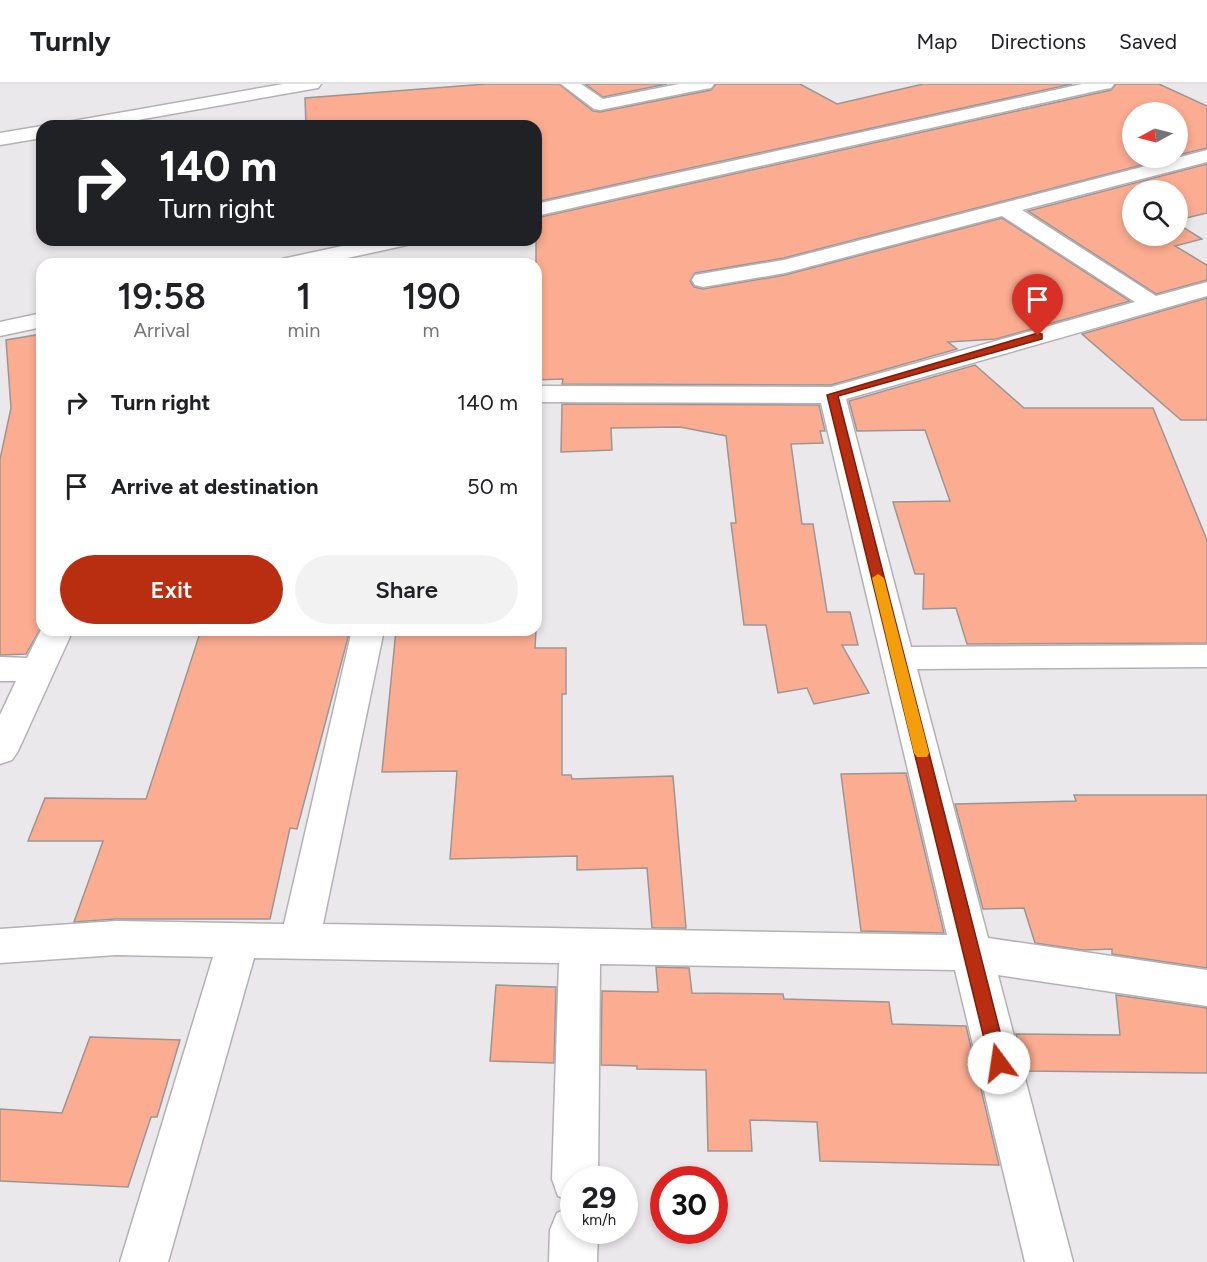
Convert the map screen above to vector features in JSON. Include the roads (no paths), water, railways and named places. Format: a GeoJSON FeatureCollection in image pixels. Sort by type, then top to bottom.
{"type":"FeatureCollection","features":[{"type":"Feature","properties":{"kind":"street"},"geometry":{"type":"LineString","coordinates":[[108,120],[312,84]]}},
{"type":"Feature","properties":{"kind":"street"},"geometry":{"type":"LineString","coordinates":[[570,84],[600,105],[705,84]]}},
{"type":"Feature","properties":{"kind":"street"},"geometry":{"type":"LineString","coordinates":[[542,209],[1106,84]]}},
{"type":"Feature","properties":{"kind":"street"},"geometry":{"type":"LineString","coordinates":[[0,139],[36,133]]}},
{"type":"Feature","properties":{"kind":"street"},"geometry":{"type":"LineString","coordinates":[[703,280],[785,266],[1207,156]]}},
{"type":"Feature","properties":{"kind":"street"},"geometry":{"type":"LineString","coordinates":[[1005,208],[1153,304]]}},
{"type":"Feature","properties":{"kind":"street"},"geometry":{"type":"LineString","coordinates":[[317,258],[372,246]]}},
{"type":"Feature","properties":{"kind":"street"},"geometry":{"type":"LineString","coordinates":[[542,394],[832,395],[1207,289]]}},
{"type":"Feature","properties":{"kind":"street"},"geometry":{"type":"LineString","coordinates":[[0,329],[36,321]]}},
{"type":"Feature","properties":{"kind":"street"},"geometry":{"type":"LineString","coordinates":[[832,395],[1049,1262]]}},
{"type":"Feature","properties":{"kind":"street"},"geometry":{"type":"LineString","coordinates":[[0,751],[54,636]]}},
{"type":"Feature","properties":{"kind":"street"},"geometry":{"type":"LineString","coordinates":[[300,940],[367,636]]}},
{"type":"Feature","properties":{"kind":"street"},"geometry":{"type":"LineString","coordinates":[[898,658],[1207,656]]}},
{"type":"Feature","properties":{"kind":"street"},"geometry":{"type":"LineString","coordinates":[[0,669],[38,670]]}},
{"type":"Feature","properties":{"kind":"street"},"geometry":{"type":"LineString","coordinates":[[0,946],[116,938],[972,953],[1207,988]]}},
{"type":"Feature","properties":{"kind":"street"},"geometry":{"type":"LineString","coordinates":[[144,1262],[239,939]]}},
{"type":"Feature","properties":{"kind":"street"},"geometry":{"type":"LineString","coordinates":[[575,1166],[580,946]]}},
{"type":"Feature","properties":{"kind":"street"},"geometry":{"type":"LineString","coordinates":[[573,1262],[574,1244]]}}]}
